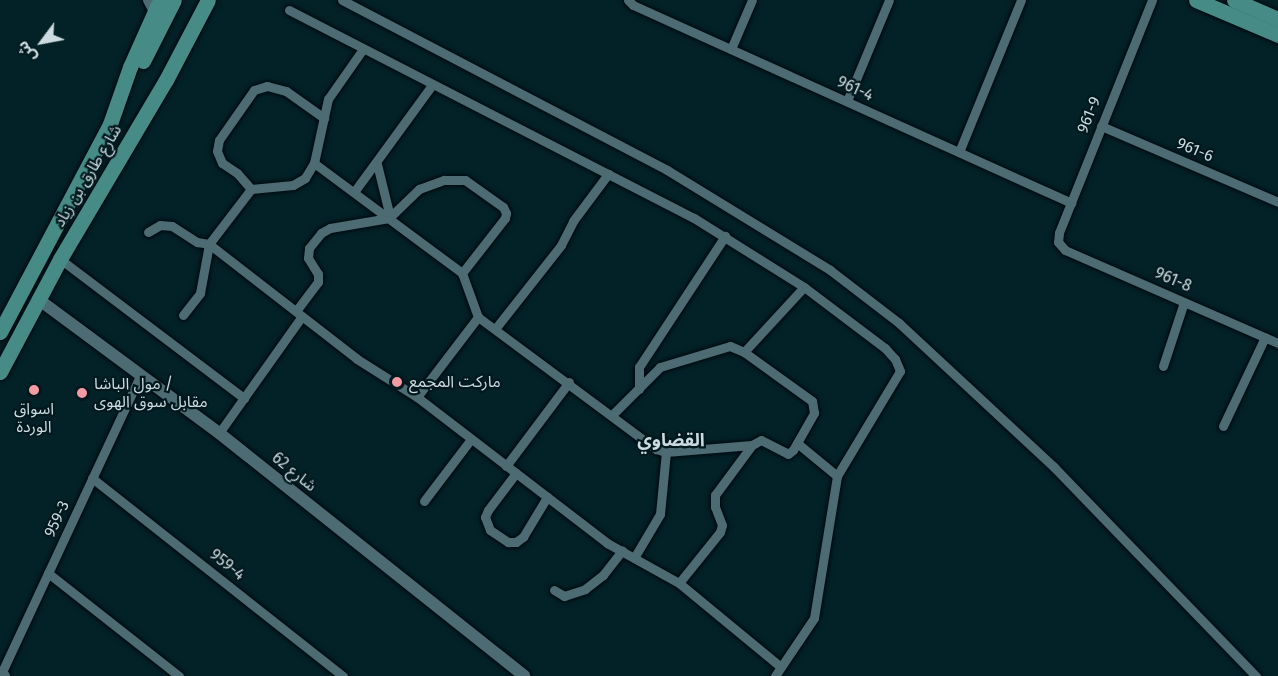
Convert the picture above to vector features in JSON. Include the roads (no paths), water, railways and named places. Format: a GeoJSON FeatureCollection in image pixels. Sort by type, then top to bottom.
{"type":"FeatureCollection","features":[{"type":"Feature","properties":{"kind":"main road"},"geometry":{"type":"LineString","coordinates":[[110,124],[174,0]]}},
{"type":"Feature","properties":{"kind":"main road"},"geometry":{"type":"LineString","coordinates":[[120,156],[200,0]]}},
{"type":"Feature","properties":{"kind":"main road","name":"شارع طارق بن زياد"},"geometry":{"type":"LineString","coordinates":[[0,372],[60,259],[166,80],[208,0]]}},
{"type":"Feature","properties":{"kind":"main road"},"geometry":{"type":"LineString","coordinates":[[1196,0],[1278,35]]}},
{"type":"Feature","properties":{"kind":"main road"},"geometry":{"type":"LineString","coordinates":[[1234,0],[1278,19]]}},
{"type":"Feature","properties":{"kind":"main road","name":"شارع طارق بن زياد"},"geometry":{"type":"LineString","coordinates":[[0,332],[110,124],[154,4]]}},
{"type":"Feature","properties":{"kind":"street"},"geometry":{"type":"LineString","coordinates":[[342,0],[667,170],[830,270],[899,323],[1054,467],[1256,676]]}},
{"type":"Feature","properties":{"kind":"street","name":"961-4"},"geometry":{"type":"LineString","coordinates":[[628,0],[1071,203]]}},
{"type":"Feature","properties":{"kind":"street"},"geometry":{"type":"LineString","coordinates":[[731,49],[752,0]]}},
{"type":"Feature","properties":{"kind":"street"},"geometry":{"type":"LineString","coordinates":[[847,101],[889,0]]}},
{"type":"Feature","properties":{"kind":"street"},"geometry":{"type":"LineString","coordinates":[[959,152],[1021,0]]}},
{"type":"Feature","properties":{"kind":"street","name":"961-9"},"geometry":{"type":"LineString","coordinates":[[1058,242],[1059,233],[1152,0]]}},
{"type":"Feature","properties":{"kind":"street"},"geometry":{"type":"LineString","coordinates":[[289,10],[725,236],[804,287],[885,348],[896,359],[900,371],[837,476],[814,618],[775,676]]}},
{"type":"Feature","properties":{"kind":"street"},"geometry":{"type":"LineString","coordinates":[[183,315],[200,292],[208,243],[250,189],[299,183],[314,163],[328,99],[363,49]]}},
{"type":"Feature","properties":{"kind":"street"},"geometry":{"type":"LineString","coordinates":[[354,192],[377,164],[432,85]]}},
{"type":"Feature","properties":{"kind":"street"},"geometry":{"type":"LineString","coordinates":[[250,189],[237,174],[222,164],[217,151],[219,140],[254,90],[267,86],[286,91],[324,118]]}},
{"type":"Feature","properties":{"kind":"street","name":"961-6"},"geometry":{"type":"LineString","coordinates":[[1101,126],[1278,202]]}},
{"type":"Feature","properties":{"kind":"street"},"geometry":{"type":"LineString","coordinates":[[314,163],[462,273],[478,316],[613,414],[656,449],[666,452],[752,445],[761,440],[788,454],[814,413],[812,401],[744,352],[730,346],[660,367],[613,414]]}},
{"type":"Feature","properties":{"kind":"street"},"geometry":{"type":"LineString","coordinates":[[377,164],[389,218]]}},
{"type":"Feature","properties":{"kind":"street"},"geometry":{"type":"LineString","coordinates":[[495,329],[561,245],[573,221],[608,174]]}},
{"type":"Feature","properties":{"kind":"street"},"geometry":{"type":"LineString","coordinates":[[219,433],[318,282],[318,274],[308,258],[309,248],[321,233],[330,228],[389,218],[420,189],[444,180],[465,180],[503,207],[505,218],[462,273]]}},
{"type":"Feature","properties":{"kind":"street"},"geometry":{"type":"LineString","coordinates":[[148,232],[160,225],[172,226],[197,242],[208,243],[357,359],[417,398],[547,497],[622,551],[679,583],[782,667]]}},
{"type":"Feature","properties":{"kind":"street"},"geometry":{"type":"LineString","coordinates":[[639,389],[639,367],[725,236]]}},
{"type":"Feature","properties":{"kind":"street","name":"961-8"},"geometry":{"type":"LineString","coordinates":[[1058,242],[1065,250],[1278,343]]}},
{"type":"Feature","properties":{"kind":"street"},"geometry":{"type":"LineString","coordinates":[[60,259],[244,398]]}},
{"type":"Feature","properties":{"kind":"street"},"geometry":{"type":"LineString","coordinates":[[744,352],[804,287]]}},
{"type":"Feature","properties":{"kind":"street","name":"شارع 62"},"geometry":{"type":"LineString","coordinates":[[38,299],[219,433],[524,676]]}},
{"type":"Feature","properties":{"kind":"street"},"geometry":{"type":"LineString","coordinates":[[1163,366],[1184,302]]}},
{"type":"Feature","properties":{"kind":"street"},"geometry":{"type":"LineString","coordinates":[[417,398],[478,316]]}},
{"type":"Feature","properties":{"kind":"street"},"geometry":{"type":"LineString","coordinates":[[1223,426],[1265,337]]}},
{"type":"Feature","properties":{"kind":"street","name":"959-3"},"geometry":{"type":"LineString","coordinates":[[2,674],[140,376]]}},
{"type":"Feature","properties":{"kind":"street"},"geometry":{"type":"LineString","coordinates":[[506,466],[569,382]]}},
{"type":"Feature","properties":{"kind":"street"},"geometry":{"type":"LineString","coordinates":[[424,501],[471,439]]}},
{"type":"Feature","properties":{"kind":"street"},"geometry":{"type":"LineString","coordinates":[[797,443],[837,476]]}},
{"type":"Feature","properties":{"kind":"street"},"geometry":{"type":"LineString","coordinates":[[679,583],[720,532],[722,525],[715,507],[715,495],[752,445]]}},
{"type":"Feature","properties":{"kind":"street"},"geometry":{"type":"LineString","coordinates":[[634,558],[660,514],[666,452]]}},
{"type":"Feature","properties":{"kind":"street"},"geometry":{"type":"LineString","coordinates":[[516,473],[488,510],[485,517],[490,530],[508,542],[516,542],[523,537],[547,497]]}},
{"type":"Feature","properties":{"kind":"street","name":"959-4"},"geometry":{"type":"LineString","coordinates":[[92,478],[343,676]]}},
{"type":"Feature","properties":{"kind":"street"},"geometry":{"type":"LineString","coordinates":[[554,590],[564,596],[585,589],[603,575],[622,551]]}},
{"type":"Feature","properties":{"kind":"street"},"geometry":{"type":"LineString","coordinates":[[48,573],[179,676]]}},
{"type":"Feature","properties":{"kind":"place","name":"ماركت المجمع"},"geometry":{"type":"Point","coordinates":[397,382]}},
{"type":"Feature","properties":{"kind":"place","name":"اسواق الوردة"},"geometry":{"type":"Point","coordinates":[34,390]}},
{"type":"Feature","properties":{"kind":"place","name":"مول الباشا / مقابل سوق الهوى"},"geometry":{"type":"Point","coordinates":[82,393]}},
{"type":"Feature","properties":{"kind":"district","name":"القضاوي"},"geometry":{"type":"Point","coordinates":[671,440]}}]}
